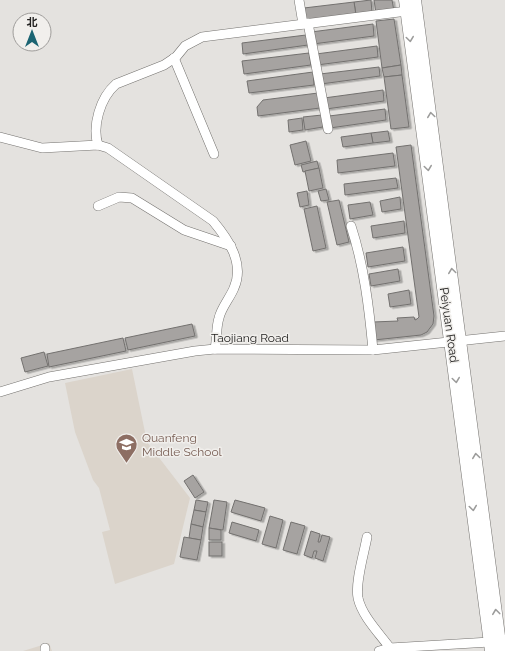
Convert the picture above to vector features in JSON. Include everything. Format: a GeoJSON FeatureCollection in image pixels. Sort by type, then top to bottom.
{"type":"FeatureCollection","features":[{"type":"Feature","properties":{"kind":"main road","name":"Peiyuan Road"},"geometry":{"type":"LineString","coordinates":[[415,0],[491,646]]}},
{"type":"Feature","properties":{"kind":"main road","name":"Peiyuan Road"},"geometry":{"type":"LineString","coordinates":[[406,5],[501,651]]}},
{"type":"Feature","properties":{"kind":"street"},"geometry":{"type":"LineString","coordinates":[[299,0],[306,24],[328,129]]}},
{"type":"Feature","properties":{"kind":"street"},"geometry":{"type":"LineString","coordinates":[[98,145],[94,130],[99,111],[111,88],[116,84],[156,69],[174,58],[185,46],[202,37],[306,24],[406,5]]}},
{"type":"Feature","properties":{"kind":"street"},"geometry":{"type":"LineString","coordinates":[[174,58],[214,154]]}},
{"type":"Feature","properties":{"kind":"street"},"geometry":{"type":"LineString","coordinates":[[0,137],[42,148],[98,145],[108,148],[213,221],[227,237],[238,268],[238,277],[234,288],[218,319],[215,349]]}},
{"type":"Feature","properties":{"kind":"street"},"geometry":{"type":"LineString","coordinates":[[98,206],[119,197],[132,198],[184,230],[231,246]]}},
{"type":"Feature","properties":{"kind":"street"},"geometry":{"type":"LineString","coordinates":[[351,226],[360,252],[369,309],[373,350]]}},
{"type":"Feature","properties":{"kind":"street","name":"Taojiang Road"},"geometry":{"type":"LineString","coordinates":[[0,392],[49,376],[195,350],[373,350],[505,336]]}},
{"type":"Feature","properties":{"kind":"street"},"geometry":{"type":"LineString","coordinates":[[367,537],[358,597],[362,610],[390,648]]}},
{"type":"Feature","properties":{"kind":"street"},"geometry":{"type":"LineString","coordinates":[[379,651],[390,648],[491,646]]}},
{"type":"Feature","properties":{"kind":"shaded area","name":"Quanfeng Middle School"},"geometry":{"type":"Polygon","coordinates":[[[132,369],[147,442],[190,498],[174,564],[115,584],[102,532],[110,530],[99,488],[93,480],[75,432],[65,383],[132,369]]]}},
{"type":"Feature","properties":{"kind":"shaded area"},"geometry":{"type":"Polygon","coordinates":[[[49,643],[52,651],[23,651],[49,643]]]}},
{"type":"Feature","properties":{"kind":"building"},"geometry":{"type":"Polygon","coordinates":[[[371,0],[372,13],[356,15],[354,2],[371,0]]]}},
{"type":"Feature","properties":{"kind":"building"},"geometry":{"type":"Polygon","coordinates":[[[374,0],[392,0],[394,11],[376,13],[374,0]]]}},
{"type":"Feature","properties":{"kind":"building"},"geometry":{"type":"Polygon","coordinates":[[[354,2],[356,15],[305,21],[304,8],[354,2]]]}},
{"type":"Feature","properties":{"kind":"building"},"geometry":{"type":"Polygon","coordinates":[[[394,19],[401,65],[382,68],[376,21],[394,19]]]}},
{"type":"Feature","properties":{"kind":"building"},"geometry":{"type":"Polygon","coordinates":[[[373,24],[374,36],[313,44],[311,32],[373,24]]]}},
{"type":"Feature","properties":{"kind":"building"},"geometry":{"type":"Polygon","coordinates":[[[306,35],[308,45],[243,54],[242,43],[306,35]]]}},
{"type":"Feature","properties":{"kind":"building"},"geometry":{"type":"Polygon","coordinates":[[[377,46],[378,57],[317,65],[316,54],[377,46]]]}},
{"type":"Feature","properties":{"kind":"building"},"geometry":{"type":"Polygon","coordinates":[[[309,53],[311,65],[244,74],[242,61],[309,53]]]}},
{"type":"Feature","properties":{"kind":"building"},"geometry":{"type":"Polygon","coordinates":[[[401,65],[402,75],[384,77],[382,68],[401,65]]]}},
{"type":"Feature","properties":{"kind":"building"},"geometry":{"type":"Polygon","coordinates":[[[379,67],[380,76],[321,84],[320,74],[379,67]]]}},
{"type":"Feature","properties":{"kind":"building"},"geometry":{"type":"Polygon","coordinates":[[[313,72],[314,85],[249,93],[247,81],[313,72]]]}},
{"type":"Feature","properties":{"kind":"building"},"geometry":{"type":"Polygon","coordinates":[[[402,75],[409,127],[391,129],[384,77],[402,75]]]}},
{"type":"Feature","properties":{"kind":"building"},"geometry":{"type":"Polygon","coordinates":[[[383,90],[384,101],[326,109],[324,98],[383,90]]]}},
{"type":"Feature","properties":{"kind":"building"},"geometry":{"type":"Polygon","coordinates":[[[318,93],[320,108],[258,116],[257,107],[263,100],[318,93]]]}},
{"type":"Feature","properties":{"kind":"building"},"geometry":{"type":"Polygon","coordinates":[[[385,109],[386,120],[330,128],[329,116],[385,109]]]}},
{"type":"Feature","properties":{"kind":"building"},"geometry":{"type":"Polygon","coordinates":[[[322,115],[323,127],[305,130],[303,117],[322,115]]]}},
{"type":"Feature","properties":{"kind":"building"},"geometry":{"type":"Polygon","coordinates":[[[302,118],[303,130],[289,132],[288,120],[302,118]]]}},
{"type":"Feature","properties":{"kind":"building"},"geometry":{"type":"Polygon","coordinates":[[[388,131],[390,141],[373,143],[371,133],[388,131]]]}},
{"type":"Feature","properties":{"kind":"building"},"geometry":{"type":"Polygon","coordinates":[[[371,133],[373,143],[343,147],[341,137],[371,133]]]}},
{"type":"Feature","properties":{"kind":"building"},"geometry":{"type":"Polygon","coordinates":[[[306,141],[311,161],[295,165],[290,145],[306,141]]]}},
{"type":"Feature","properties":{"kind":"building"},"geometry":{"type":"Polygon","coordinates":[[[411,145],[434,316],[433,324],[427,332],[421,335],[374,340],[373,322],[398,321],[397,318],[414,317],[415,320],[419,317],[396,147],[411,145]]]}},
{"type":"Feature","properties":{"kind":"building"},"geometry":{"type":"Polygon","coordinates":[[[393,153],[395,166],[338,173],[337,160],[393,153]]]}},
{"type":"Feature","properties":{"kind":"building"},"geometry":{"type":"Polygon","coordinates":[[[317,161],[319,168],[303,172],[301,165],[317,161]]]}},
{"type":"Feature","properties":{"kind":"building"},"geometry":{"type":"Polygon","coordinates":[[[319,168],[323,188],[309,191],[305,171],[319,168]]]}},
{"type":"Feature","properties":{"kind":"building"},"geometry":{"type":"Polygon","coordinates":[[[396,178],[398,188],[345,195],[344,184],[396,178]]]}},
{"type":"Feature","properties":{"kind":"building"},"geometry":{"type":"Polygon","coordinates":[[[326,189],[329,200],[321,201],[318,191],[326,189]]]}},
{"type":"Feature","properties":{"kind":"building"},"geometry":{"type":"Polygon","coordinates":[[[307,191],[309,205],[300,207],[297,193],[307,191]]]}},
{"type":"Feature","properties":{"kind":"building"},"geometry":{"type":"Polygon","coordinates":[[[400,197],[401,209],[382,212],[380,201],[400,197]]]}},
{"type":"Feature","properties":{"kind":"building"},"geometry":{"type":"Polygon","coordinates":[[[339,200],[349,242],[337,245],[327,202],[339,200]]]}},
{"type":"Feature","properties":{"kind":"building"},"geometry":{"type":"Polygon","coordinates":[[[370,202],[373,215],[350,219],[348,205],[370,202]]]}},
{"type":"Feature","properties":{"kind":"building"},"geometry":{"type":"Polygon","coordinates":[[[317,206],[326,248],[313,251],[304,209],[317,206]]]}},
{"type":"Feature","properties":{"kind":"building"},"geometry":{"type":"Polygon","coordinates":[[[404,221],[405,233],[373,238],[371,226],[404,221]]]}},
{"type":"Feature","properties":{"kind":"building"},"geometry":{"type":"Polygon","coordinates":[[[403,247],[405,261],[368,267],[366,253],[403,247]]]}},
{"type":"Feature","properties":{"kind":"building"},"geometry":{"type":"Polygon","coordinates":[[[398,269],[400,281],[371,286],[369,274],[398,269]]]}},
{"type":"Feature","properties":{"kind":"building"},"geometry":{"type":"Polygon","coordinates":[[[409,290],[411,304],[390,307],[388,294],[409,290]]]}},
{"type":"Feature","properties":{"kind":"building"},"geometry":{"type":"Polygon","coordinates":[[[192,324],[195,336],[128,350],[125,338],[192,324]]]}},
{"type":"Feature","properties":{"kind":"building"},"geometry":{"type":"Polygon","coordinates":[[[123,338],[126,351],[49,367],[47,354],[123,338]]]}},
{"type":"Feature","properties":{"kind":"building"},"geometry":{"type":"Polygon","coordinates":[[[44,352],[48,366],[25,372],[21,358],[44,352]]]}},
{"type":"Feature","properties":{"kind":"building"},"geometry":{"type":"Polygon","coordinates":[[[193,475],[204,492],[195,498],[184,481],[193,475]]]}},
{"type":"Feature","properties":{"kind":"building"},"geometry":{"type":"Polygon","coordinates":[[[196,500],[208,502],[206,512],[194,510],[196,500]]]}},
{"type":"Feature","properties":{"kind":"building"},"geometry":{"type":"Polygon","coordinates":[[[214,500],[227,502],[223,530],[209,528],[214,500]]]}},
{"type":"Feature","properties":{"kind":"building"},"geometry":{"type":"Polygon","coordinates":[[[235,500],[265,508],[261,521],[231,512],[235,500]]]}},
{"type":"Feature","properties":{"kind":"building"},"geometry":{"type":"Polygon","coordinates":[[[194,510],[206,512],[203,527],[191,524],[194,510]]]}},
{"type":"Feature","properties":{"kind":"building"},"geometry":{"type":"Polygon","coordinates":[[[270,516],[283,520],[276,548],[262,544],[270,516]]]}},
{"type":"Feature","properties":{"kind":"building"},"geometry":{"type":"Polygon","coordinates":[[[232,522],[259,530],[256,541],[229,533],[232,522]]]}},
{"type":"Feature","properties":{"kind":"building"},"geometry":{"type":"Polygon","coordinates":[[[291,522],[305,526],[297,554],[283,550],[291,522]]]}},
{"type":"Feature","properties":{"kind":"building"},"geometry":{"type":"Polygon","coordinates":[[[191,524],[203,527],[201,540],[189,538],[191,524]]]}},
{"type":"Feature","properties":{"kind":"building"},"geometry":{"type":"Polygon","coordinates":[[[209,528],[221,530],[221,540],[209,540],[209,528]]]}},
{"type":"Feature","properties":{"kind":"building"},"geometry":{"type":"Polygon","coordinates":[[[311,531],[320,534],[318,542],[320,542],[322,535],[330,537],[323,561],[315,558],[317,551],[314,551],[312,558],[304,555],[311,531]]]}},
{"type":"Feature","properties":{"kind":"building"},"geometry":{"type":"Polygon","coordinates":[[[184,537],[201,540],[197,560],[180,557],[184,537]]]}},
{"type":"Feature","properties":{"kind":"building"},"geometry":{"type":"Polygon","coordinates":[[[209,542],[222,542],[222,556],[209,556],[209,542]]]}},
{"type":"Feature","properties":{"kind":"place","name":"Quanfeng Middle School"},"geometry":{"type":"Point","coordinates":[126,464]}}]}
